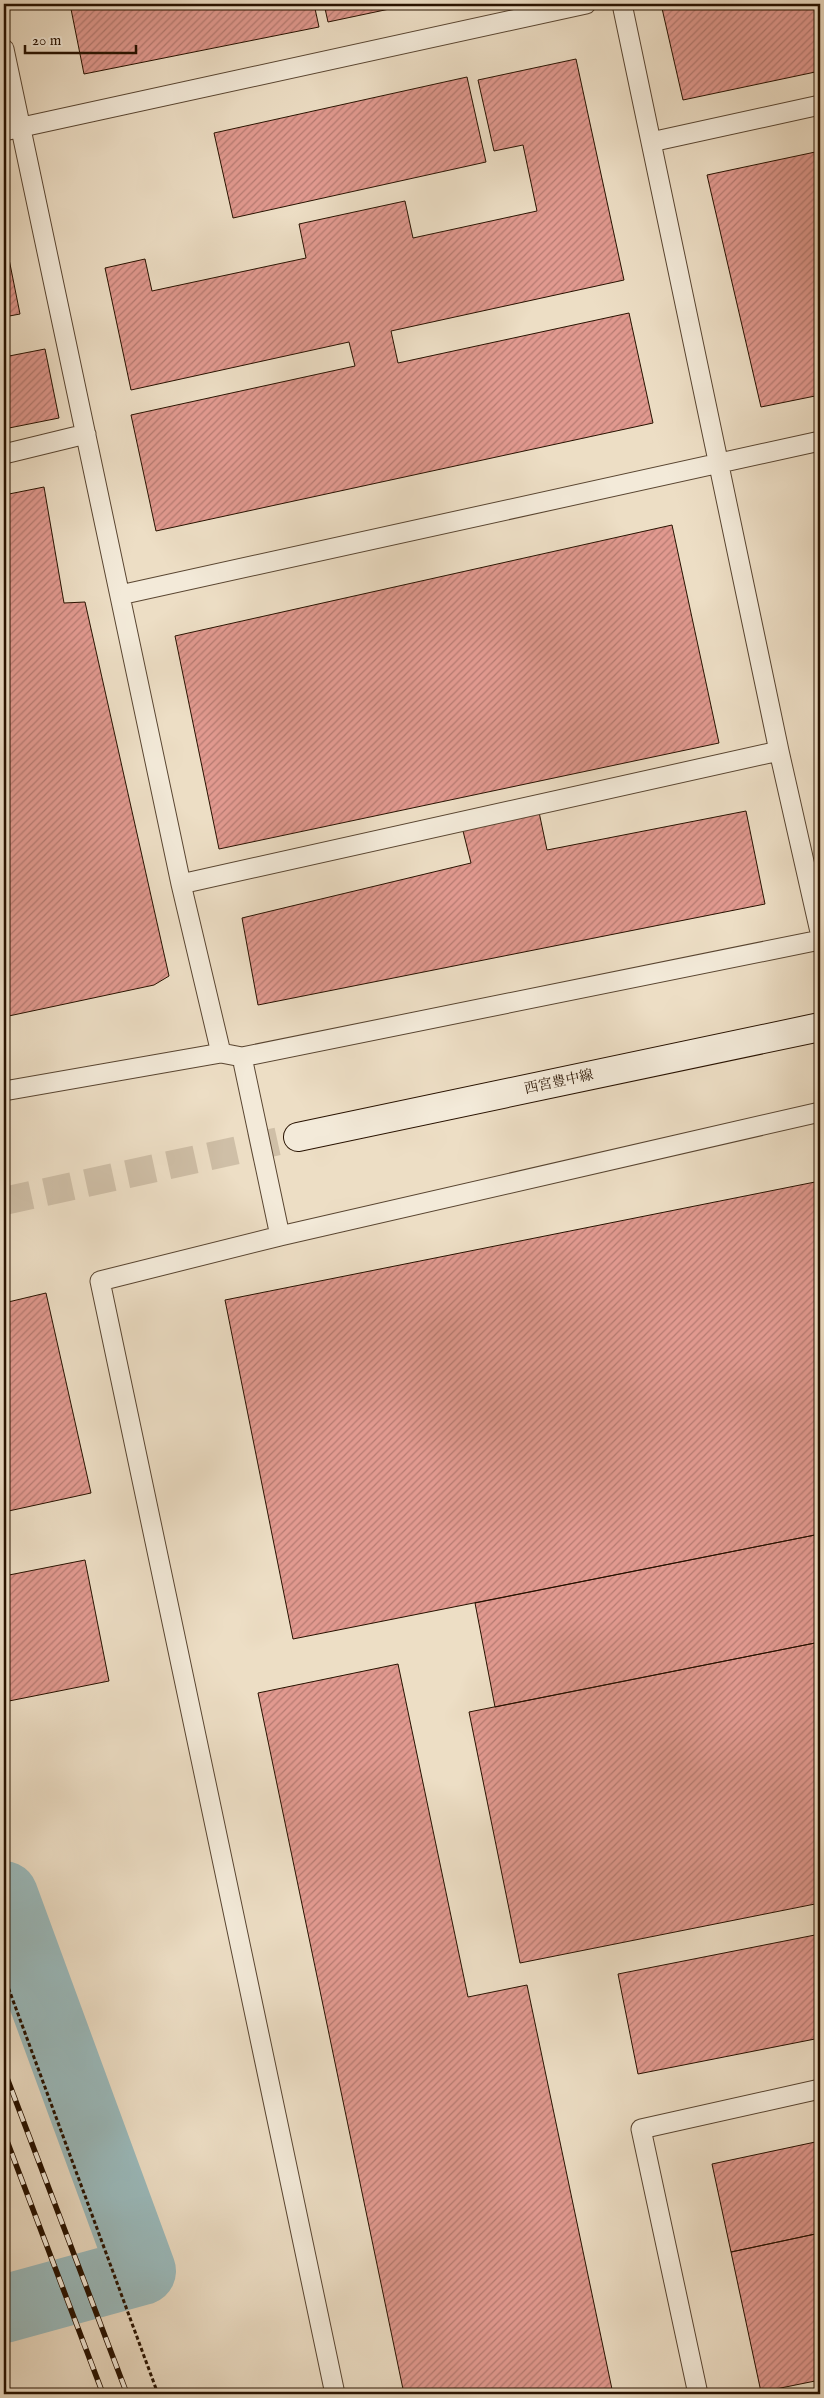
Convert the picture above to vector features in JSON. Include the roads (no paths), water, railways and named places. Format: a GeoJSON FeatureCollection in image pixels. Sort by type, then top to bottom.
{"type":"FeatureCollection","features":[{"type":"Feature","properties":{"kind":"main road","name":"西宮豊中線"},"geometry":{"type":"LineString","coordinates":[[298,1137],[820,1027]]}},
{"type":"Feature","properties":{"kind":"lane"},"geometry":{"type":"LineString","coordinates":[[12,129],[586,4]]}},
{"type":"Feature","properties":{"kind":"lane"},"geometry":{"type":"LineString","coordinates":[[622,4],[779,751],[820,932]]}},
{"type":"Feature","properties":{"kind":"lane"},"geometry":{"type":"LineString","coordinates":[[4,49],[12,129],[86,434],[181,884],[221,1052]]}},
{"type":"Feature","properties":{"kind":"lane"},"geometry":{"type":"LineString","coordinates":[[651,142],[820,105]]}},
{"type":"Feature","properties":{"kind":"lane"},"geometry":{"type":"LineString","coordinates":[[4,454],[86,434]]}},
{"type":"Feature","properties":{"kind":"lane"},"geometry":{"type":"LineString","coordinates":[[120,595],[820,441]]}},
{"type":"Feature","properties":{"kind":"lane"},"geometry":{"type":"LineString","coordinates":[[181,884],[779,751]]}},
{"type":"Feature","properties":{"kind":"lane"},"geometry":{"type":"LineString","coordinates":[[4,1091],[221,1052],[242,1058],[820,940]]}},
{"type":"Feature","properties":{"kind":"lane"},"geometry":{"type":"LineString","coordinates":[[242,1058],[280,1236]]}},
{"type":"Feature","properties":{"kind":"lane"},"geometry":{"type":"LineString","coordinates":[[335,2394],[100,1281],[280,1236],[820,1112]]}},
{"type":"Feature","properties":{"kind":"lane"},"geometry":{"type":"LineString","coordinates":[[698,2394],[641,2129],[820,2088]]}},
{"type":"Feature","properties":{"kind":"waterway"},"geometry":{"type":"LineString","coordinates":[[4,1895],[142,2271],[4,2309]]}},
{"type":"Feature","properties":{"kind":"tunnel"},"geometry":{"type":"LineString","coordinates":[[4,1201],[298,1137]]}},
{"type":"Feature","properties":{"kind":"railway"},"geometry":{"type":"LineString","coordinates":[[4,2070],[127,2394]]}},
{"type":"Feature","properties":{"kind":"railway"},"geometry":{"type":"LineString","coordinates":[[4,2133],[103,2394]]}}]}
